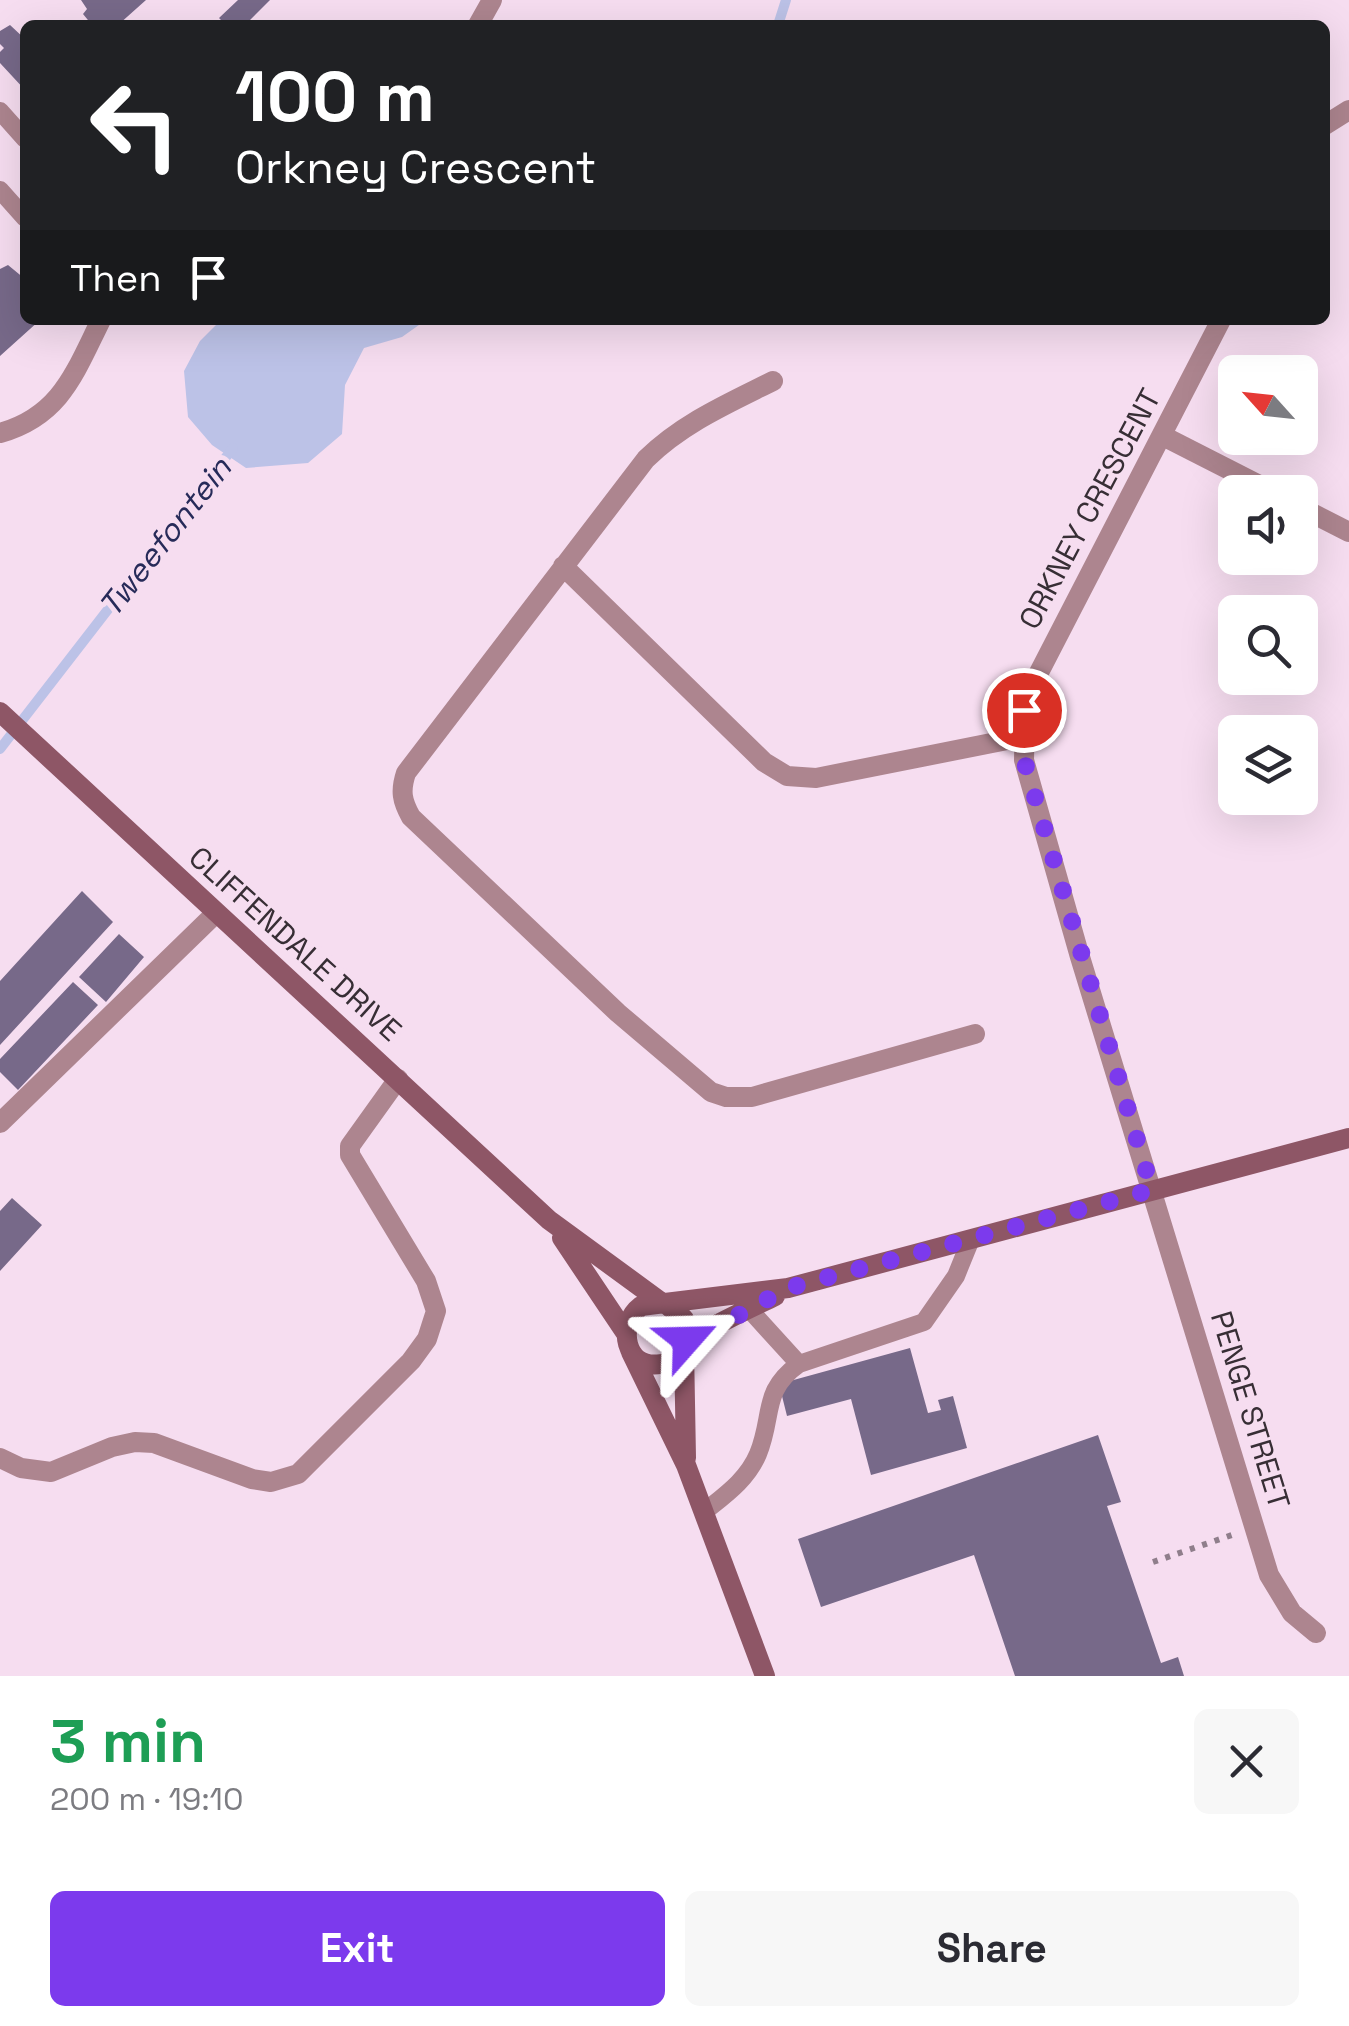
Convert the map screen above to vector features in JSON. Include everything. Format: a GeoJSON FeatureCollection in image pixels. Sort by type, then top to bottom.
{"type":"FeatureCollection","features":[{"type":"Feature","properties":{"kind":"street"},"geometry":{"type":"LineString","coordinates":[[0,432],[32,421],[52,406],[69,384],[98,325]]}},
{"type":"Feature","properties":{"kind":"street","name":"ORKNEY CRESCENT"},"geometry":{"type":"LineString","coordinates":[[1152,1190],[1029,778],[1022,748],[1024,710],[1031,688],[1218,325]]}},
{"type":"Feature","properties":{"kind":"street"},"geometry":{"type":"LineString","coordinates":[[772,381],[696,419],[668,438],[631,478],[406,773],[401,788],[404,804],[411,817],[618,1013],[712,1092],[726,1097],[752,1097],[975,1034]]}},
{"type":"Feature","properties":{"kind":"street"},"geometry":{"type":"LineString","coordinates":[[1163,436],[1239,475]]}},
{"type":"Feature","properties":{"kind":"street"},"geometry":{"type":"LineString","coordinates":[[1318,516],[1349,532]]}},
{"type":"Feature","properties":{"kind":"street"},"geometry":{"type":"LineString","coordinates":[[563,566],[778,773],[816,778],[1022,737]]}},
{"type":"Feature","properties":{"kind":"street","name":"CLIFFENDALE DRIVE"},"geometry":{"type":"LineString","coordinates":[[1,712],[549,1220],[663,1302]]}},
{"type":"Feature","properties":{"kind":"street"},"geometry":{"type":"LineString","coordinates":[[0,1123],[216,913]]}},
{"type":"Feature","properties":{"kind":"street"},"geometry":{"type":"LineString","coordinates":[[0,1458],[21,1468],[50,1472],[112,1447],[154,1443],[252,1478],[271,1482],[298,1474],[411,1361],[434,1325],[436,1310],[426,1282],[350,1156],[350,1146],[398,1079]]}},
{"type":"Feature","properties":{"kind":"street"},"geometry":{"type":"LineString","coordinates":[[788,1288],[685,1346],[675,1359],[655,1365],[642,1361],[628,1342],[636,1309],[646,1304],[788,1288],[1349,1138]]}},
{"type":"Feature","properties":{"kind":"street","name":"PENGE STREET"},"geometry":{"type":"LineString","coordinates":[[1152,1190],[1276,1591],[1292,1613],[1316,1633]]}},
{"type":"Feature","properties":{"kind":"street","name":"CLIFFENDALE DRIVE"},"geometry":{"type":"LineString","coordinates":[[549,1220],[628,1342],[686,1465],[764,1676]]}},
{"type":"Feature","properties":{"kind":"street"},"geometry":{"type":"LineString","coordinates":[[663,1302],[684,1319],[685,1346]]}},
{"type":"Feature","properties":{"kind":"street","name":"CLIFFENDALE DRIVE"},"geometry":{"type":"LineString","coordinates":[[685,1346],[686,1465]]}},
{"type":"Feature","properties":{"kind":"lane"},"geometry":{"type":"LineString","coordinates":[[0,111],[20,133]]}},
{"type":"Feature","properties":{"kind":"lane"},"geometry":{"type":"LineString","coordinates":[[0,190],[20,212]]}},
{"type":"Feature","properties":{"kind":"lane"},"geometry":{"type":"LineString","coordinates":[[704,1512],[738,1485],[758,1456],[775,1386],[799,1364],[924,1322],[956,1276],[972,1239]]}},
{"type":"Feature","properties":{"kind":"lane"},"geometry":{"type":"LineString","coordinates":[[749,1309],[799,1364]]}},
{"type":"Feature","properties":{"kind":"path"},"geometry":{"type":"LineString","coordinates":[[1153,1562],[1254,1528]]}},
{"type":"Feature","properties":{"kind":"water"},"geometry":{"type":"Polygon","coordinates":[[[216,325],[419,325],[402,337],[364,348],[345,385],[342,434],[308,463],[246,468],[212,445],[188,417],[184,371],[200,341],[216,325]]]}},
{"type":"Feature","properties":{"kind":"building"},"geometry":{"type":"Polygon","coordinates":[[[81,0],[146,0],[124,20],[88,20],[83,14],[87,9],[81,0]]]}},
{"type":"Feature","properties":{"kind":"building"},"geometry":{"type":"Polygon","coordinates":[[[238,0],[270,0],[250,20],[219,18],[238,0]]]}},
{"type":"Feature","properties":{"kind":"building"},"geometry":{"type":"Polygon","coordinates":[[[10,25],[20,34],[20,85],[0,63],[4,48],[0,31],[10,25]]]}},
{"type":"Feature","properties":{"kind":"building"},"geometry":{"type":"Polygon","coordinates":[[[8,265],[20,275],[20,325],[34,325],[0,356],[0,269],[8,265]]]}},
{"type":"Feature","properties":{"kind":"building"},"geometry":{"type":"Polygon","coordinates":[[[82,891],[113,922],[0,1045],[0,981],[82,891]]]}},
{"type":"Feature","properties":{"kind":"building"},"geometry":{"type":"Polygon","coordinates":[[[119,934],[144,957],[106,1002],[79,977],[119,934]]]}},
{"type":"Feature","properties":{"kind":"building"},"geometry":{"type":"Polygon","coordinates":[[[73,982],[98,1005],[18,1090],[0,1072],[0,1059],[73,982]]]}},
{"type":"Feature","properties":{"kind":"building"},"geometry":{"type":"Polygon","coordinates":[[[12,1198],[42,1225],[0,1271],[0,1211],[12,1198]]]}},
{"type":"Feature","properties":{"kind":"building"},"geometry":{"type":"Polygon","coordinates":[[[910,1348],[928,1413],[941,1410],[938,1400],[953,1396],[967,1448],[871,1475],[851,1399],[787,1416],[779,1384],[910,1348]]]}},
{"type":"Feature","properties":{"kind":"building"},"geometry":{"type":"Polygon","coordinates":[[[1098,1435],[1121,1502],[1107,1506],[1161,1663],[1178,1657],[1184,1676],[1015,1676],[974,1555],[821,1607],[798,1539],[1098,1435]]]}},
{"type":"Feature","properties":{"kind":"waterway","name":"Tweefontein"},"geometry":{"type":"LineString","coordinates":[[780,20],[786,0]]}},
{"type":"Feature","properties":{"kind":"waterway","name":"Tweefontein"},"geometry":{"type":"LineString","coordinates":[[0,749],[233,448]]}},
{"type":"Feature","properties":{"kind":"route"},"geometry":{"type":"LineString","coordinates":[[687,1340],[686,1344],[788,1288],[1152,1190],[1024,760],[1024,710]]}}]}
